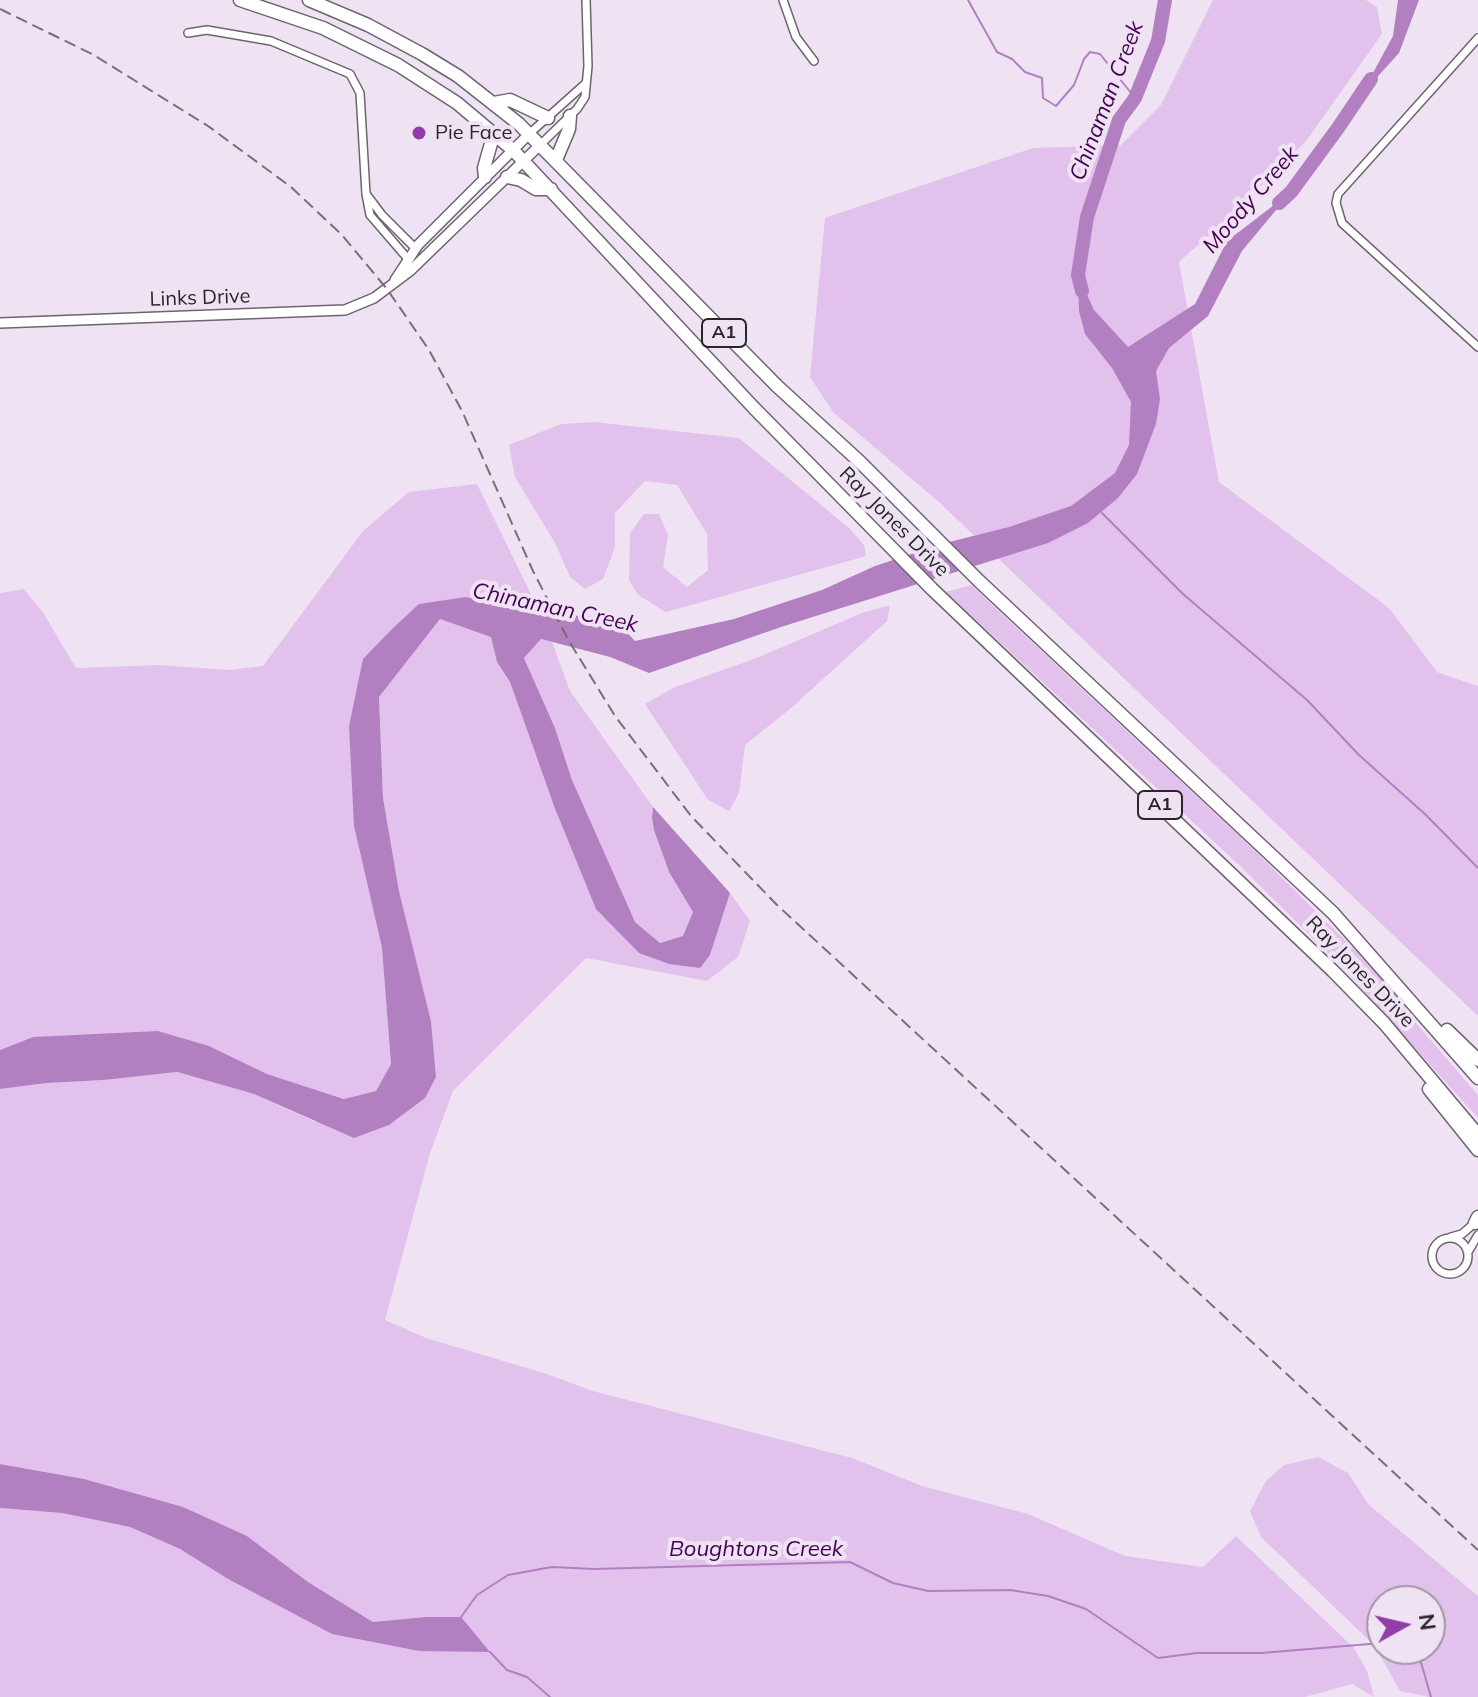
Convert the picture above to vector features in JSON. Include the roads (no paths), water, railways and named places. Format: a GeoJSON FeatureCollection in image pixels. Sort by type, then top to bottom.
{"type":"FeatureCollection","features":[{"type":"Feature","properties":{"kind":"highway","name":"Ray Jones Drive"},"geometry":{"type":"LineString","coordinates":[[240,0],[323,28],[382,56],[431,84],[525,160],[754,408],[877,534],[1257,897],[1384,1023],[1478,1135]]}},
{"type":"Feature","properties":{"kind":"highway","name":"Ray Jones Drive"},"geometry":{"type":"LineString","coordinates":[[309,0],[402,42],[458,76],[529,134],[777,386],[979,581],[1322,902],[1401,987],[1478,1078]]}},
{"type":"Feature","properties":{"kind":"highway"},"geometry":{"type":"LineString","coordinates":[[494,103],[510,100],[548,118]]}},
{"type":"Feature","properties":{"kind":"highway"},"geometry":{"type":"LineString","coordinates":[[556,160],[569,129],[570,116]]}},
{"type":"Feature","properties":{"kind":"highway"},"geometry":{"type":"LineString","coordinates":[[485,177],[484,168],[494,133]]}},
{"type":"Feature","properties":{"kind":"highway"},"geometry":{"type":"LineString","coordinates":[[507,177],[521,180],[536,189],[551,189]]}},
{"type":"Feature","properties":{"kind":"highway"},"geometry":{"type":"LineString","coordinates":[[1401,987],[1478,1060]]}},
{"type":"Feature","properties":{"kind":"highway"},"geometry":{"type":"LineString","coordinates":[[1384,1023],[1405,1059],[1478,1150]]}},
{"type":"Feature","properties":{"kind":"street"},"geometry":{"type":"LineString","coordinates":[[540,145],[583,101],[588,66],[586,0]]}},
{"type":"Feature","properties":{"kind":"street"},"geometry":{"type":"LineString","coordinates":[[783,0],[796,37],[814,61]]}},
{"type":"Feature","properties":{"kind":"street"},"geometry":{"type":"LineString","coordinates":[[188,33],[207,30],[271,41],[350,74],[360,93],[366,194],[372,221],[408,259],[421,261]]}},
{"type":"Feature","properties":{"kind":"street"},"geometry":{"type":"LineString","coordinates":[[1478,38],[1338,194],[1336,210],[1342,223],[1478,347]]}},
{"type":"Feature","properties":{"kind":"street"},"geometry":{"type":"LineString","coordinates":[[529,134],[586,83]]}},
{"type":"Feature","properties":{"kind":"street","name":"Links Drive"},"geometry":{"type":"LineString","coordinates":[[394,283],[415,248],[529,134]]}},
{"type":"Feature","properties":{"kind":"street","name":"Links Drive"},"geometry":{"type":"LineString","coordinates":[[0,323],[335,311],[370,301],[421,261],[540,145]]}},
{"type":"Feature","properties":{"kind":"street"},"geometry":{"type":"LineString","coordinates":[[366,194],[415,248],[421,261]]}},
{"type":"Feature","properties":{"kind":"street"},"geometry":{"type":"LineString","coordinates":[[1477,1224],[1467,1262],[1460,1271],[1450,1274],[1440,1271],[1434,1263],[1433,1250],[1440,1241],[1462,1234],[1477,1224]]}},
{"type":"Feature","properties":{"kind":"street"},"geometry":{"type":"LineString","coordinates":[[1449,1238],[1459,1240],[1468,1252]]}},
{"type":"Feature","properties":{"kind":"waterway"},"geometry":{"type":"LineString","coordinates":[[968,0],[997,52],[1012,59],[1025,72],[1042,78],[1043,98],[1056,106],[1074,85],[1090,52],[1100,54],[1135,98]]}},
{"type":"Feature","properties":{"kind":"waterway","name":"Chinaman Creek"},"geometry":{"type":"LineString","coordinates":[[1082,291],[1078,275],[1087,217],[1119,120],[1135,98],[1158,41],[1165,0]]}},
{"type":"Feature","properties":{"kind":"waterway","name":"Moody Creek"},"geometry":{"type":"LineString","coordinates":[[1279,203],[1291,192],[1371,79]]}},
{"type":"Feature","properties":{"kind":"waterway"},"geometry":{"type":"LineString","coordinates":[[1102,513],[1183,594],[1307,700],[1359,755],[1426,815],[1478,868]]}},
{"type":"Feature","properties":{"kind":"waterway","name":"Boughtons Creek"},"geometry":{"type":"LineString","coordinates":[[461,1617],[477,1595],[508,1575],[552,1567],[594,1569],[850,1562],[893,1583],[928,1591],[1010,1590],[1048,1596],[1086,1609],[1158,1658],[1197,1653],[1261,1653],[1366,1644]]}},
{"type":"Feature","properties":{"kind":"waterway"},"geometry":{"type":"LineString","coordinates":[[490,1652],[507,1670],[527,1677],[550,1697]]}},
{"type":"Feature","properties":{"kind":"waterway","name":"Boughtons Creek"},"geometry":{"type":"LineString","coordinates":[[1422,1665],[1431,1697]]}},
{"type":"Feature","properties":{"kind":"railway"},"geometry":{"type":"LineString","coordinates":[[0,9],[92,54],[208,126],[291,187],[342,235],[387,289],[429,350],[462,411],[533,571],[569,641],[615,716],[691,816],[777,905],[1478,1550]]}},
{"type":"Feature","properties":{"kind":"place","name":"Pie Face"},"geometry":{"type":"Point","coordinates":[419,133]}}]}
